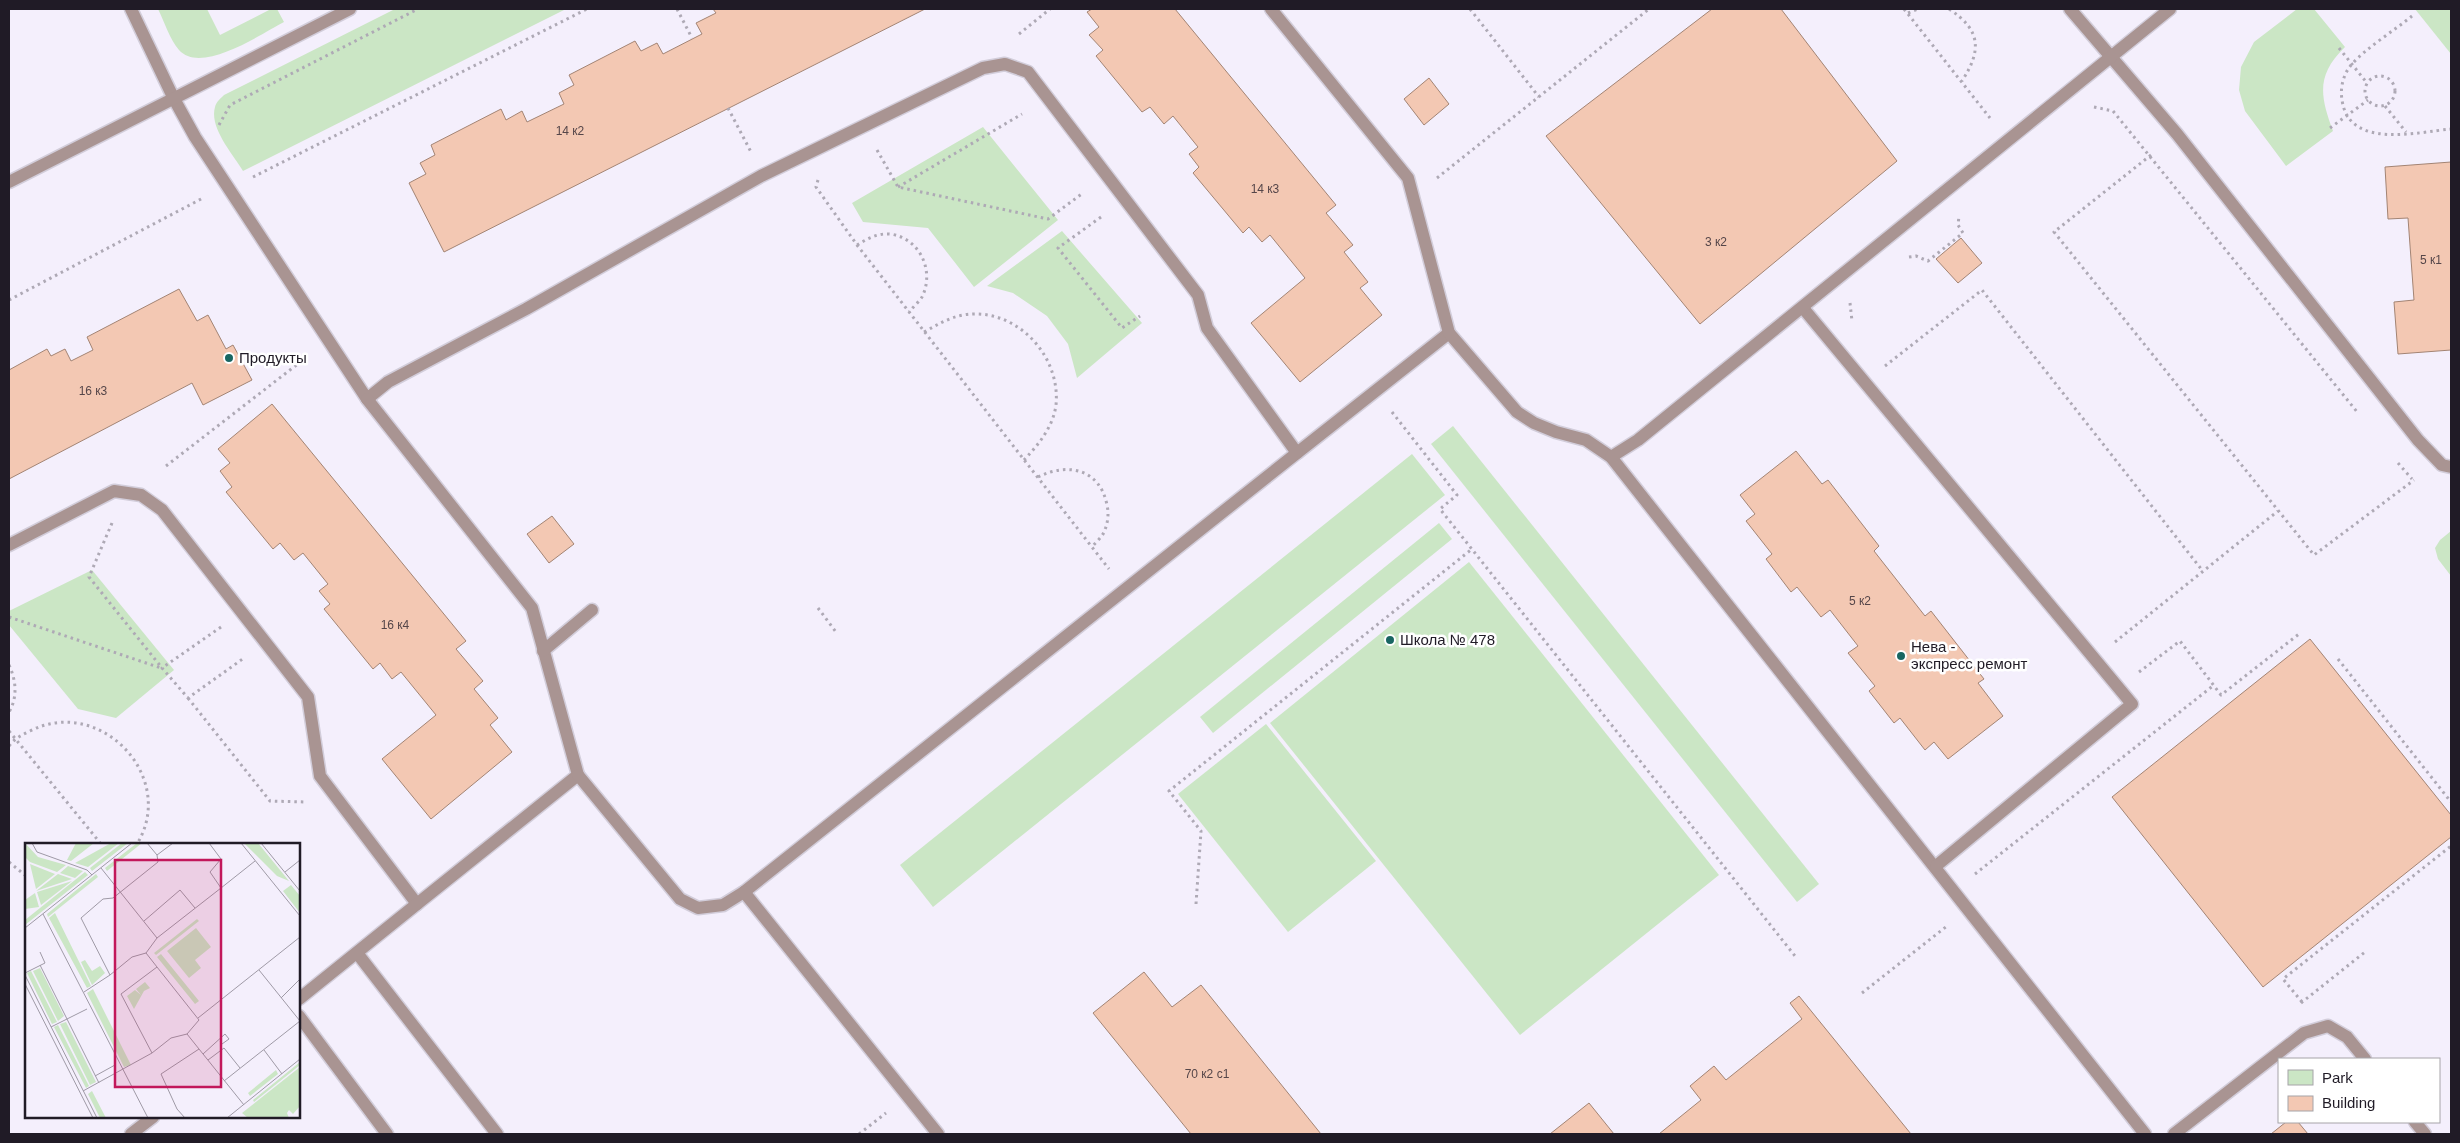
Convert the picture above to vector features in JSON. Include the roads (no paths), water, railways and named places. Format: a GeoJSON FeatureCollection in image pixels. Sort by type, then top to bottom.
{"type":"FeatureCollection","features":[{"type":"Feature","properties":{"kind":"lane"},"geometry":{"type":"LineString","coordinates":[[131,9],[173,97],[195,137],[367,398],[532,608],[578,775],[680,899],[698,908],[723,905],[744,892],[1449,333]]}},
{"type":"Feature","properties":{"kind":"lane"},"geometry":{"type":"LineString","coordinates":[[9,182],[173,97],[350,9]]}},
{"type":"Feature","properties":{"kind":"lane"},"geometry":{"type":"LineString","coordinates":[[1271,9],[1408,178],[1449,333],[1517,412],[1534,423],[1556,432],[1586,440],[1611,457],[2146,1134]]}},
{"type":"Feature","properties":{"kind":"lane"},"geometry":{"type":"LineString","coordinates":[[2070,9],[2177,134],[2418,440],[2442,464],[2451,467]]}},
{"type":"Feature","properties":{"kind":"lane"},"geometry":{"type":"LineString","coordinates":[[1611,457],[1638,440],[1803,308],[2111,55],[2170,9]]}},
{"type":"Feature","properties":{"kind":"lane"},"geometry":{"type":"LineString","coordinates":[[367,398],[388,382],[526,309],[761,176],[983,68],[1005,64],[1028,72],[1198,295],[1207,328],[1297,453]]}},
{"type":"Feature","properties":{"kind":"lane"},"geometry":{"type":"LineString","coordinates":[[1803,308],[2132,704],[1936,866]]}},
{"type":"Feature","properties":{"kind":"lane"},"geometry":{"type":"LineString","coordinates":[[9,545],[114,491],[141,495],[162,510],[240,613],[308,697],[320,776],[417,904]]}},
{"type":"Feature","properties":{"kind":"lane"},"geometry":{"type":"LineString","coordinates":[[543,650],[592,610]]}},
{"type":"Feature","properties":{"kind":"lane"},"geometry":{"type":"LineString","coordinates":[[300,998],[578,775]]}},
{"type":"Feature","properties":{"kind":"lane"},"geometry":{"type":"LineString","coordinates":[[744,892],[938,1134]]}},
{"type":"Feature","properties":{"kind":"lane"},"geometry":{"type":"LineString","coordinates":[[357,953],[497,1134]]}},
{"type":"Feature","properties":{"kind":"lane"},"geometry":{"type":"LineString","coordinates":[[300,1017],[387,1134]]}},
{"type":"Feature","properties":{"kind":"lane"},"geometry":{"type":"LineString","coordinates":[[2174,1134],[2304,1033],[2328,1026],[2347,1037],[2364,1058]]}},
{"type":"Feature","properties":{"kind":"lane"},"geometry":{"type":"LineString","coordinates":[[131,1134],[152,1118]]}},
{"type":"Feature","properties":{"kind":"lane"},"geometry":{"type":"LineString","coordinates":[[2416,1123],[2426,1134]]}},
{"type":"Feature","properties":{"kind":"place","name":"Продукты"},"geometry":{"type":"Point","coordinates":[229,358]}},
{"type":"Feature","properties":{"kind":"place","name":"Школа № 478"},"geometry":{"type":"Point","coordinates":[1390,640]}},
{"type":"Feature","properties":{"kind":"place","name":"Нева - экспресс ремонт"},"geometry":{"type":"Point","coordinates":[1901,656]}}]}
